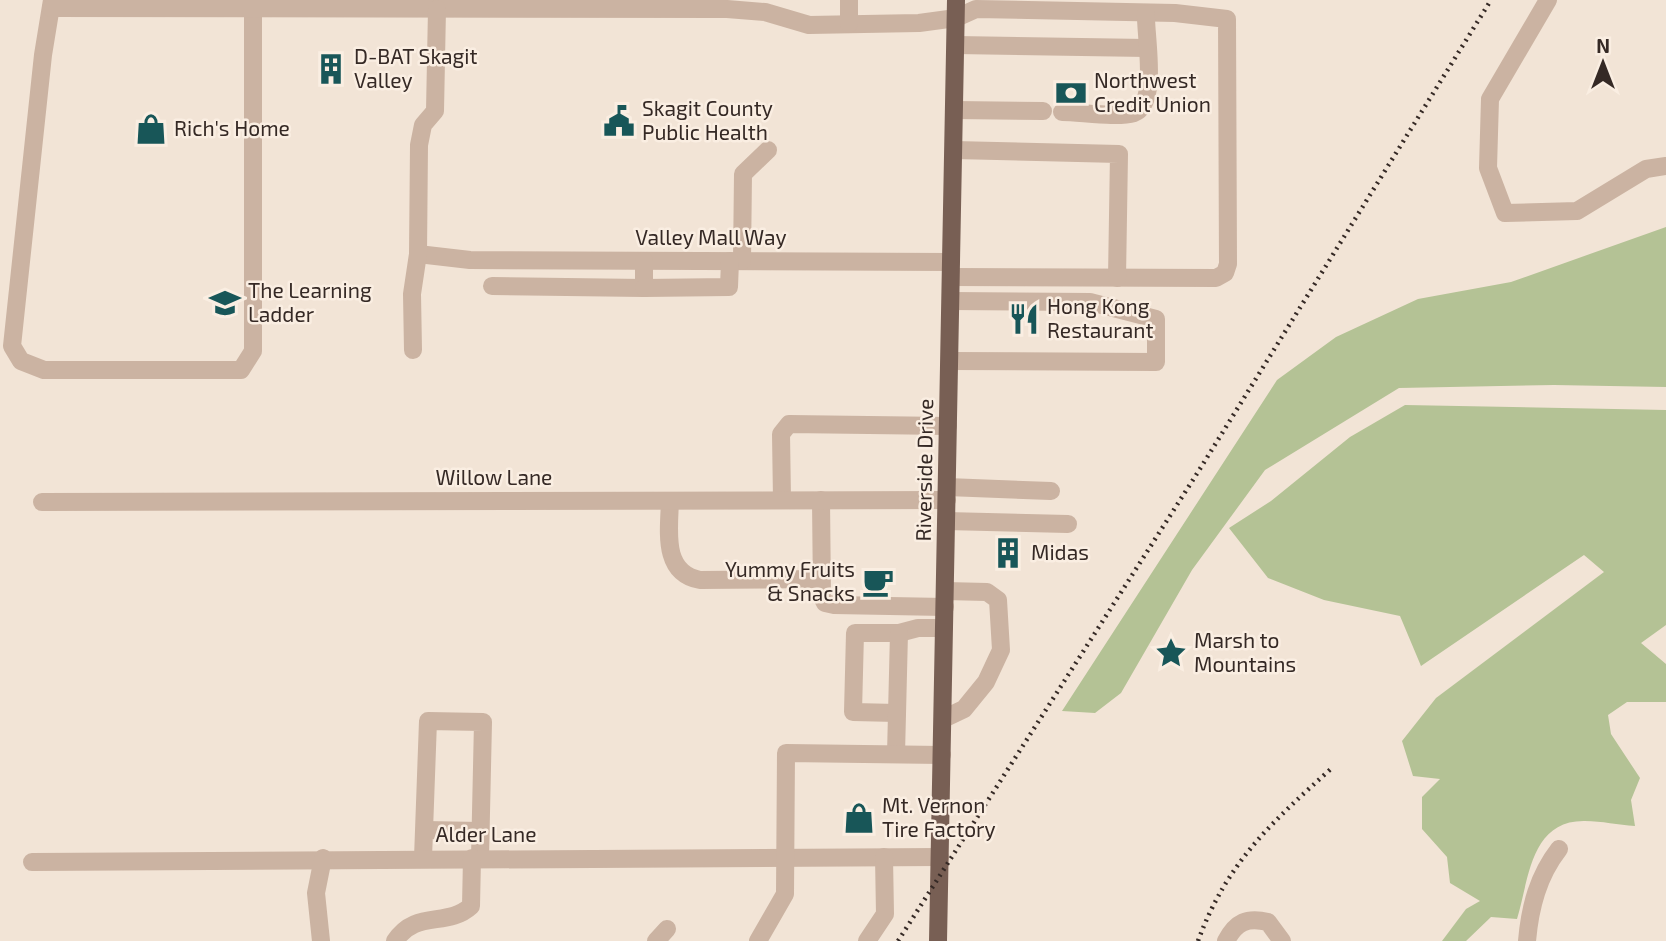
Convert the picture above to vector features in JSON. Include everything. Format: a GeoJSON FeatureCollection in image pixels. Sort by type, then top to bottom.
{"type":"FeatureCollection","features":[{"type":"Feature","properties":{"kind":"main road","name":"Riverside Drive"},"geometry":{"type":"LineString","coordinates":[[938,941],[956,9]]}},
{"type":"Feature","properties":{"kind":"street"},"geometry":{"type":"LineString","coordinates":[[719,0],[758,6],[809,25],[919,23],[956,9],[1146,13],[1175,6]]}},
{"type":"Feature","properties":{"kind":"street"},"geometry":{"type":"LineString","coordinates":[[849,0],[849,24]]}},
{"type":"Feature","properties":{"kind":"street"},"geometry":{"type":"LineString","coordinates":[[1548,0],[1490,99],[1488,169],[1505,213],[1577,211],[1646,169],[1666,166]]}},
{"type":"Feature","properties":{"kind":"street"},"geometry":{"type":"LineString","coordinates":[[253,9],[253,351],[241,370],[44,370],[21,361],[12,346],[43,55],[52,4],[208,4],[253,9],[300,4],[437,9],[758,6]]}},
{"type":"Feature","properties":{"kind":"street","name":"Valley Mall Way"},"geometry":{"type":"LineString","coordinates":[[418,254],[470,260],[736,261],[1117,278],[1216,278],[1225,273],[1228,264],[1227,19],[1175,6]]}},
{"type":"Feature","properties":{"kind":"street"},"geometry":{"type":"LineString","coordinates":[[413,350],[412,294],[418,254],[419,145],[423,125],[435,110],[437,9]]}},
{"type":"Feature","properties":{"kind":"street"},"geometry":{"type":"LineString","coordinates":[[1062,112],[1130,113],[1142,108],[1146,103],[1150,66],[1146,13]]}},
{"type":"Feature","properties":{"kind":"street"},"geometry":{"type":"LineString","coordinates":[[956,45],[1147,48]]}},
{"type":"Feature","properties":{"kind":"street"},"geometry":{"type":"LineString","coordinates":[[954,110],[1043,111]]}},
{"type":"Feature","properties":{"kind":"street"},"geometry":{"type":"LineString","coordinates":[[491,260],[492,292],[729,287],[736,261],[743,174],[768,149]]}},
{"type":"Feature","properties":{"kind":"street"},"geometry":{"type":"LineString","coordinates":[[954,149],[1119,154],[1117,278]]}},
{"type":"Feature","properties":{"kind":"street"},"geometry":{"type":"LineString","coordinates":[[644,261],[644,288]]}},
{"type":"Feature","properties":{"kind":"street"},"geometry":{"type":"LineString","coordinates":[[950,361],[1156,362],[1156,319],[1090,302],[951,301]]}},
{"type":"Feature","properties":{"kind":"street"},"geometry":{"type":"LineString","coordinates":[[782,500],[781,434],[789,424],[948,426]]}},
{"type":"Feature","properties":{"kind":"street","name":"Willow Lane"},"geometry":{"type":"LineString","coordinates":[[42,502],[821,500],[1051,491]]}},
{"type":"Feature","properties":{"kind":"street"},"geometry":{"type":"LineString","coordinates":[[670,500],[670,547],[676,566],[682,574],[700,580],[821,579]]}},
{"type":"Feature","properties":{"kind":"street"},"geometry":{"type":"LineString","coordinates":[[821,500],[822,600],[829,604],[945,599],[987,592],[999,600],[1001,650],[986,682],[964,709],[943,719]]}},
{"type":"Feature","properties":{"kind":"street"},"geometry":{"type":"LineString","coordinates":[[946,521],[1068,524]]}},
{"type":"Feature","properties":{"kind":"street"},"geometry":{"type":"LineString","coordinates":[[897,713],[853,712],[855,633],[899,633],[918,628],[944,628]]}},
{"type":"Feature","properties":{"kind":"street"},"geometry":{"type":"LineString","coordinates":[[896,754],[899,633]]}},
{"type":"Feature","properties":{"kind":"street"},"geometry":{"type":"LineString","coordinates":[[395,941],[410,925],[420,920],[441,919],[465,912],[471,906],[480,831],[483,722],[428,721],[423,858]]}},
{"type":"Feature","properties":{"kind":"street"},"geometry":{"type":"LineString","coordinates":[[758,941],[785,894],[786,753],[942,755]]}},
{"type":"Feature","properties":{"kind":"street"},"geometry":{"type":"LineString","coordinates":[[425,830],[480,831]]}},
{"type":"Feature","properties":{"kind":"street"},"geometry":{"type":"LineString","coordinates":[[1528,936],[1540,882],[1559,849]]}},
{"type":"Feature","properties":{"kind":"street"},"geometry":{"type":"LineString","coordinates":[[867,941],[885,914],[884,857]]}},
{"type":"Feature","properties":{"kind":"street","name":"Alder Lane"},"geometry":{"type":"LineString","coordinates":[[32,862],[323,858],[940,857]]}},
{"type":"Feature","properties":{"kind":"street"},"geometry":{"type":"LineString","coordinates":[[323,858],[316,893],[321,941],[338,941]]}},
{"type":"Feature","properties":{"kind":"street"},"geometry":{"type":"LineString","coordinates":[[1226,941],[1233,928],[1244,921],[1255,919],[1268,922],[1282,941]]}},
{"type":"Feature","properties":{"kind":"green space"},"geometry":{"type":"Polygon","coordinates":[[[1666,227],[1666,387],[1554,385],[1399,388],[1265,470],[1192,570],[1121,693],[1095,713],[1062,711],[1277,380],[1336,337],[1418,299],[1511,282],[1666,227]]]}},
{"type":"Feature","properties":{"kind":"green space"},"geometry":{"type":"Polygon","coordinates":[[[1405,405],[1666,410],[1666,625],[1641,643],[1666,664],[1666,702],[1627,702],[1608,715],[1611,734],[1640,778],[1631,800],[1635,826],[1585,821],[1567,823],[1553,830],[1542,841],[1535,855],[1517,919],[1491,917],[1466,941],[1442,941],[1466,909],[1480,901],[1450,883],[1447,857],[1422,829],[1422,797],[1440,779],[1413,776],[1402,741],[1436,698],[1604,572],[1584,555],[1421,666],[1400,616],[1324,600],[1268,578],[1229,528],[1271,501],[1350,437],[1405,405]]]}},
{"type":"Feature","properties":{"kind":"railway"},"geometry":{"type":"LineString","coordinates":[[898,941],[1198,472],[1491,0]]}},
{"type":"Feature","properties":{"kind":"railway"},"geometry":{"type":"LineString","coordinates":[[1198,941],[1210,913],[1237,866],[1271,825],[1333,767]]}},
{"type":"Feature","properties":{"kind":"place","name":"D-BAT Skagit Valley"},"geometry":{"type":"Point","coordinates":[331,69]}},
{"type":"Feature","properties":{"kind":"place","name":"Northwest Credit Union"},"geometry":{"type":"Point","coordinates":[1071,93]}},
{"type":"Feature","properties":{"kind":"place","name":"Skagit County Public Health"},"geometry":{"type":"Point","coordinates":[619,121]}},
{"type":"Feature","properties":{"kind":"place","name":"Rich's Home"},"geometry":{"type":"Point","coordinates":[151,129]}},
{"type":"Feature","properties":{"kind":"place","name":"The Learning Ladder"},"geometry":{"type":"Point","coordinates":[225,303]}},
{"type":"Feature","properties":{"kind":"place","name":"Hong Kong Restaurant"},"geometry":{"type":"Point","coordinates":[1024,319]}},
{"type":"Feature","properties":{"kind":"place","name":"Midas"},"geometry":{"type":"Point","coordinates":[1008,553]}},
{"type":"Feature","properties":{"kind":"place","name":"Yummy Fruits & Snacks"},"geometry":{"type":"Point","coordinates":[878,582]}},
{"type":"Feature","properties":{"kind":"place","name":"Marsh to Mountains"},"geometry":{"type":"Point","coordinates":[1171,653]}},
{"type":"Feature","properties":{"kind":"place","name":"Mt. Vernon Tire Factory"},"geometry":{"type":"Point","coordinates":[859,818]}}]}
